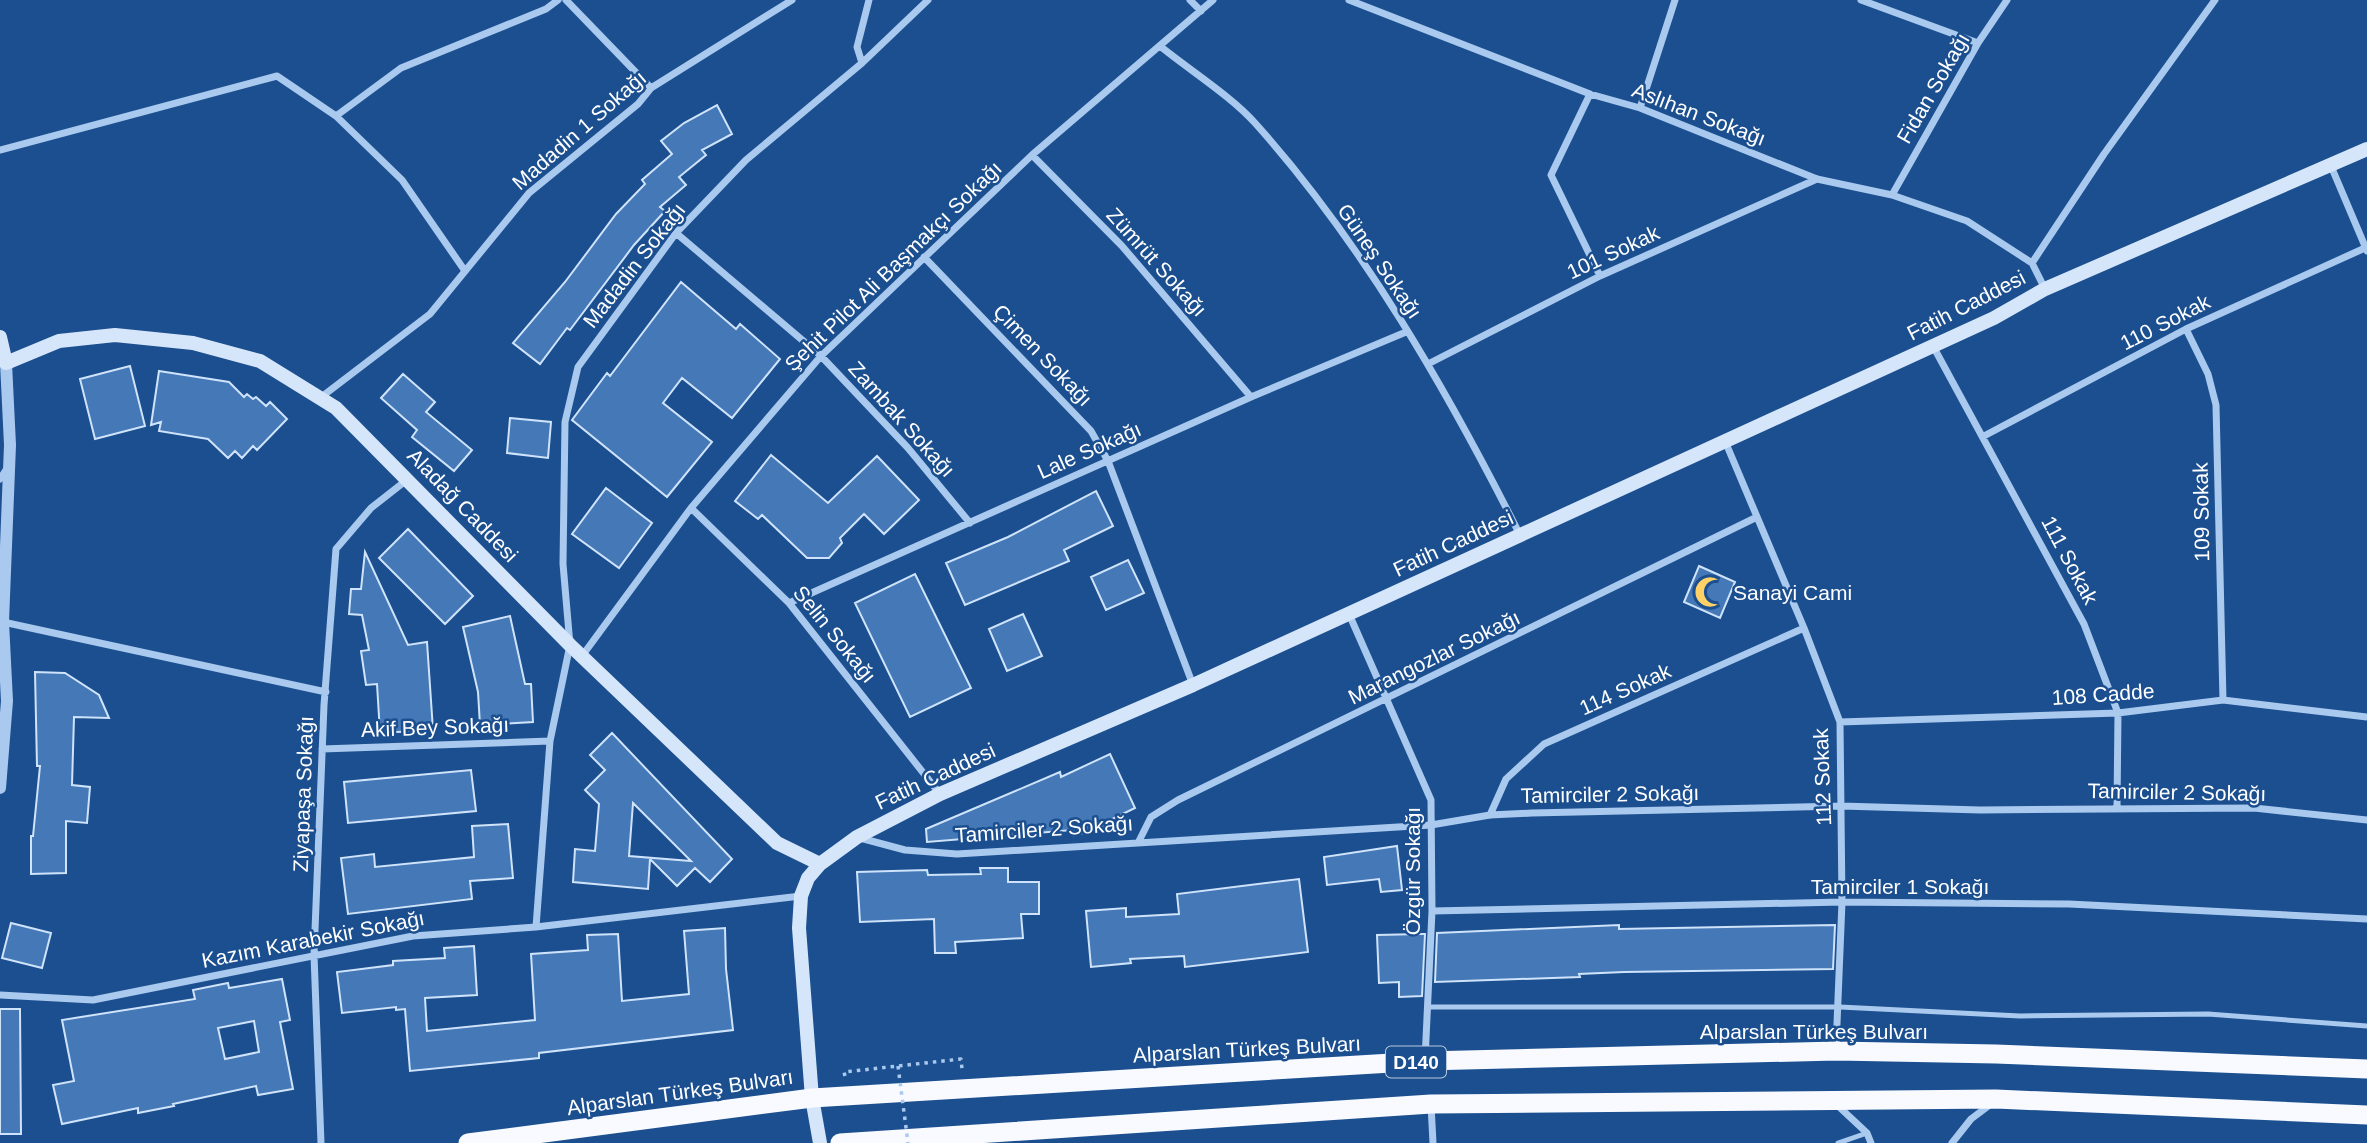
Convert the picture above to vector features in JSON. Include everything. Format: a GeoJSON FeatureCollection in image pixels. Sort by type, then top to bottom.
{"type":"FeatureCollection","features":[{"type":"Feature","properties":{"kind":"highway","name":"Alparslan Türkeş Bulvarı"},"geometry":{"type":"LineString","coordinates":[[468,1143],[812,1097],[1425,1061],[1836,1051],[1996,1054],[2367,1069]]}},
{"type":"Feature","properties":{"kind":"highway","name":"D140"},"geometry":{"type":"LineString","coordinates":[[840,1143],[908,1141],[1431,1104],[1996,1100],[2367,1115]]}},
{"type":"Feature","properties":{"kind":"main road","name":"Fatih Caddesi"},"geometry":{"type":"LineString","coordinates":[[820,1143],[812,1097],[799,928],[800,896],[808,878],[820,864],[857,837],[940,794],[1193,685],[1994,318],[2045,289],[2367,149]]}},
{"type":"Feature","properties":{"kind":"main road","name":"Aladağ Caddesi"},"geometry":{"type":"LineString","coordinates":[[3,365],[59,341],[115,335],[192,343],[260,361],[336,408],[570,645],[777,843],[820,864]]}},
{"type":"Feature","properties":{"kind":"main road"},"geometry":{"type":"LineString","coordinates":[[0,337],[3,365]]}},
{"type":"Feature","properties":{"kind":"street"},"geometry":{"type":"LineString","coordinates":[[336,116],[401,68],[546,9],[558,0]]}},
{"type":"Feature","properties":{"kind":"street"},"geometry":{"type":"LineString","coordinates":[[566,0],[651,88]]}},
{"type":"Feature","properties":{"kind":"street","name":"Madadin 1 Sokağı"},"geometry":{"type":"LineString","coordinates":[[320,398],[430,314],[529,193],[638,104],[651,88],[792,0]]}},
{"type":"Feature","properties":{"kind":"street"},"geometry":{"type":"LineString","coordinates":[[862,63],[857,47],[869,0]]}},
{"type":"Feature","properties":{"kind":"street","name":"Madadin Sokağı"},"geometry":{"type":"LineString","coordinates":[[570,645],[563,564],[565,422],[578,367],[676,233],[746,160],[862,63],[929,0]]}},
{"type":"Feature","properties":{"kind":"street"},"geometry":{"type":"LineString","coordinates":[[1190,0],[1201,10]]}},
{"type":"Feature","properties":{"kind":"street","name":"Şehit Pilot Ali Başmakçı Sokağı"},"geometry":{"type":"LineString","coordinates":[[582,656],[691,508],[821,356],[1032,155],[1213,0]]}},
{"type":"Feature","properties":{"kind":"street","name":"Aslıhan Sokağı"},"geometry":{"type":"LineString","coordinates":[[1349,0],[1590,94],[1640,108],[1817,179],[1892,195],[1967,221],[2032,263]]}},
{"type":"Feature","properties":{"kind":"street"},"geometry":{"type":"LineString","coordinates":[[1640,108],[1675,0]]}},
{"type":"Feature","properties":{"kind":"street"},"geometry":{"type":"LineString","coordinates":[[1861,0],[1978,43]]}},
{"type":"Feature","properties":{"kind":"street","name":"Fidan Sokağı"},"geometry":{"type":"LineString","coordinates":[[1892,195],[1978,43],[2007,0]]}},
{"type":"Feature","properties":{"kind":"street"},"geometry":{"type":"LineString","coordinates":[[2045,289],[2032,263],[2104,154],[2215,0]]}},
{"type":"Feature","properties":{"kind":"street","name":"Güneş Sokağı"},"geometry":{"type":"LineString","coordinates":[[1160,46],[1253,121],[1335,222],[1428,364],[1520,536]]}},
{"type":"Feature","properties":{"kind":"street"},"geometry":{"type":"LineString","coordinates":[[0,150],[277,76],[336,116],[402,180],[465,271]]}},
{"type":"Feature","properties":{"kind":"street"},"geometry":{"type":"LineString","coordinates":[[1590,94],[1551,175],[1600,276]]}},
{"type":"Feature","properties":{"kind":"street","name":"Zümrüt Sokağı"},"geometry":{"type":"LineString","coordinates":[[1032,155],[1122,246],[1251,397]]}},
{"type":"Feature","properties":{"kind":"street"},"geometry":{"type":"LineString","coordinates":[[2330,165],[2366,250]]}},
{"type":"Feature","properties":{"kind":"street","name":"101 Sokak"},"geometry":{"type":"LineString","coordinates":[[1428,364],[1600,276],[1817,179]]}},
{"type":"Feature","properties":{"kind":"street","name":"Zambak Sokağı"},"geometry":{"type":"LineString","coordinates":[[676,233],[821,356],[908,448],[970,523]]}},
{"type":"Feature","properties":{"kind":"street","name":"110 Sokak"},"geometry":{"type":"LineString","coordinates":[[1984,436],[2186,329],[2366,250]]}},
{"type":"Feature","properties":{"kind":"street","name":"Çimen Sokağı"},"geometry":{"type":"LineString","coordinates":[[925,257],[1091,430],[1108,461],[1193,685]]}},
{"type":"Feature","properties":{"kind":"street","name":"109 Sokak"},"geometry":{"type":"LineString","coordinates":[[2186,329],[2208,374],[2216,405],[2223,701]]}},
{"type":"Feature","properties":{"kind":"street","name":"Lale Sokağı"},"geometry":{"type":"LineString","coordinates":[[789,604],[1251,397],[1406,332]]}},
{"type":"Feature","properties":{"kind":"street","name":"111 Sokak"},"geometry":{"type":"LineString","coordinates":[[1933,346],[2084,624],[2118,713],[2117,807]]}},
{"type":"Feature","properties":{"kind":"street"},"geometry":{"type":"LineString","coordinates":[[0,786],[7,701],[3,622],[9,467],[3,365]]}},
{"type":"Feature","properties":{"kind":"street","name":"112 Sokak"},"geometry":{"type":"LineString","coordinates":[[1726,441],[1840,722],[1842,902],[1840,1007],[1836,1051]]}},
{"type":"Feature","properties":{"kind":"street"},"geometry":{"type":"LineString","coordinates":[[0,479],[9,467]]}},
{"type":"Feature","properties":{"kind":"street","name":"Ziyapaşa Sokağı"},"geometry":{"type":"LineString","coordinates":[[321,1143],[314,956],[322,749],[336,549],[371,508],[408,478]]}},
{"type":"Feature","properties":{"kind":"street","name":"Selin Sokağı"},"geometry":{"type":"LineString","coordinates":[[691,508],[789,604],[940,794]]}},
{"type":"Feature","properties":{"kind":"street","name":"Marangozlar Sokağı"},"geometry":{"type":"LineString","coordinates":[[1139,841],[1151,817],[1178,800],[1756,517]]}},
{"type":"Feature","properties":{"kind":"street","name":"Özgür Sokağı"},"geometry":{"type":"LineString","coordinates":[[1349,614],[1431,800],[1432,911],[1425,1061]]}},
{"type":"Feature","properties":{"kind":"street"},"geometry":{"type":"LineString","coordinates":[[3,622],[326,692]]}},
{"type":"Feature","properties":{"kind":"street","name":"114 Sokak"},"geometry":{"type":"LineString","coordinates":[[1490,815],[1506,779],[1544,744],[1804,628]]}},
{"type":"Feature","properties":{"kind":"street"},"geometry":{"type":"LineString","coordinates":[[536,927],[550,741],[570,645]]}},
{"type":"Feature","properties":{"kind":"street","name":"108 Cadde"},"geometry":{"type":"LineString","coordinates":[[1840,722],[2118,713],[2223,701],[2367,717]]}},
{"type":"Feature","properties":{"kind":"street","name":"Akif Bey Sokağı"},"geometry":{"type":"LineString","coordinates":[[322,749],[550,741]]}},
{"type":"Feature","properties":{"kind":"street","name":"Tamirciler 2 Sokağı"},"geometry":{"type":"LineString","coordinates":[[857,837],[905,850],[957,854],[1432,825],[1490,815],[1841,806],[1980,810],[2254,808],[2367,820]]}},
{"type":"Feature","properties":{"kind":"street","name":"Kazım Karabekir Sokağı"},"geometry":{"type":"LineString","coordinates":[[0,995],[93,1000],[413,936],[536,927],[800,896]]}},
{"type":"Feature","properties":{"kind":"street","name":"Tamirciler 1 Sokağı"},"geometry":{"type":"LineString","coordinates":[[1432,911],[1842,902],[2069,904],[2367,919]]}},
{"type":"Feature","properties":{"kind":"street"},"geometry":{"type":"LineString","coordinates":[[1952,1143],[1971,1119],[1996,1100]]}},
{"type":"Feature","properties":{"kind":"street"},"geometry":{"type":"LineString","coordinates":[[1833,1101],[1867,1133],[1871,1143]]}},
{"type":"Feature","properties":{"kind":"street"},"geometry":{"type":"LineString","coordinates":[[1431,1104],[1433,1143]]}},
{"type":"Feature","properties":{"kind":"lane"},"geometry":{"type":"LineString","coordinates":[[1427,1007],[1840,1007],[2020,1016],[2208,1014],[2367,1026]]}},
{"type":"Feature","properties":{"kind":"lane"},"geometry":{"type":"LineString","coordinates":[[1838,1143],[1867,1133]]}},
{"type":"Feature","properties":{"kind":"path"},"geometry":{"type":"LineString","coordinates":[[844,1072],[961,1059]]}},
{"type":"Feature","properties":{"kind":"path"},"geometry":{"type":"LineString","coordinates":[[898,1066],[908,1141]]}},
{"type":"Feature","properties":{"kind":"building"},"geometry":{"type":"Polygon","coordinates":[[[717,105],[732,134],[702,150],[706,155],[679,177],[686,185],[660,207],[665,211],[634,245],[570,330],[567,328],[540,364],[513,343],[565,282],[616,214],[645,184],[642,180],[672,154],[661,141],[684,123],[717,105]]]}},
{"type":"Feature","properties":{"kind":"building"},"geometry":{"type":"Polygon","coordinates":[[[681,282],[736,329],[740,324],[780,359],[732,418],[682,378],[663,403],[712,442],[667,497],[572,420],[607,373],[610,376],[681,282]]]}},
{"type":"Feature","properties":{"kind":"building"},"geometry":{"type":"Polygon","coordinates":[[[130,366],[145,426],[95,439],[80,379],[130,366]]]}},
{"type":"Feature","properties":{"kind":"building"},"geometry":{"type":"Polygon","coordinates":[[[159,371],[229,382],[244,397],[247,394],[253,399],[256,397],[266,406],[270,402],[287,419],[257,450],[253,446],[242,458],[235,451],[228,458],[208,439],[159,431],[161,422],[151,425],[159,371]]]}},
{"type":"Feature","properties":{"kind":"building"},"geometry":{"type":"Polygon","coordinates":[[[403,374],[435,402],[426,412],[472,450],[454,471],[412,437],[417,430],[381,398],[403,374]]]}},
{"type":"Feature","properties":{"kind":"building"},"geometry":{"type":"Polygon","coordinates":[[[510,418],[551,422],[548,458],[507,453],[510,418]]]}},
{"type":"Feature","properties":{"kind":"building"},"geometry":{"type":"Polygon","coordinates":[[[771,455],[828,503],[877,456],[919,500],[884,534],[864,514],[840,538],[842,543],[829,558],[807,558],[762,515],[758,519],[735,501],[771,455]]]}},
{"type":"Feature","properties":{"kind":"building"},"geometry":{"type":"Polygon","coordinates":[[[606,488],[652,523],[619,568],[572,534],[606,488]]]}},
{"type":"Feature","properties":{"kind":"building"},"geometry":{"type":"Polygon","coordinates":[[[1096,491],[1113,526],[1064,550],[1069,561],[965,605],[946,563],[1008,537],[1096,491]]]}},
{"type":"Feature","properties":{"kind":"building"},"geometry":{"type":"Polygon","coordinates":[[[408,529],[473,596],[445,624],[379,558],[408,529]]]}},
{"type":"Feature","properties":{"kind":"building"},"geometry":{"type":"Polygon","coordinates":[[[365,552],[408,645],[427,642],[433,730],[380,733],[377,684],[366,685],[361,651],[369,650],[362,615],[349,614],[351,589],[361,589],[365,552]]]}},
{"type":"Feature","properties":{"kind":"building"},"geometry":{"type":"Polygon","coordinates":[[[1128,560],[1144,593],[1106,610],[1091,577],[1128,560]]]}},
{"type":"Feature","properties":{"kind":"building","name":"Sanayi Cami"},"geometry":{"type":"Polygon","coordinates":[[[1699,566],[1735,582],[1720,618],[1684,602],[1699,566]]]}},
{"type":"Feature","properties":{"kind":"building"},"geometry":{"type":"Polygon","coordinates":[[[915,574],[971,688],[910,717],[855,603],[915,574]]]}},
{"type":"Feature","properties":{"kind":"building"},"geometry":{"type":"Polygon","coordinates":[[[1023,614],[1042,656],[1007,671],[989,629],[1023,614]]]}},
{"type":"Feature","properties":{"kind":"building"},"geometry":{"type":"Polygon","coordinates":[[[510,616],[525,684],[531,684],[533,722],[480,725],[478,692],[463,627],[510,616]]]}},
{"type":"Feature","properties":{"kind":"building"},"geometry":{"type":"Polygon","coordinates":[[[35,672],[65,673],[99,695],[109,718],[74,717],[72,785],[90,787],[87,823],[66,821],[66,873],[31,874],[31,836],[40,766],[37,766],[35,672]]]}},
{"type":"Feature","properties":{"kind":"building"},"geometry":{"type":"Polygon","coordinates":[[[612,733],[732,859],[710,882],[695,868],[677,886],[650,859],[648,889],[573,882],[575,849],[595,851],[599,804],[585,790],[605,770],[590,755],[612,733]],[[633,803],[629,856],[691,861],[633,803]]]}},
{"type":"Feature","properties":{"kind":"building"},"geometry":{"type":"Polygon","coordinates":[[[1110,754],[1135,808],[1106,822],[1107,825],[1074,836],[1072,830],[927,842],[926,829],[1060,772],[1061,777],[1110,754]]]}},
{"type":"Feature","properties":{"kind":"building"},"geometry":{"type":"Polygon","coordinates":[[[471,770],[476,811],[348,823],[344,782],[471,770]]]}},
{"type":"Feature","properties":{"kind":"building"},"geometry":{"type":"Polygon","coordinates":[[[508,824],[513,878],[470,881],[472,899],[348,914],[341,858],[374,854],[375,867],[474,857],[472,826],[508,824]]]}},
{"type":"Feature","properties":{"kind":"building"},"geometry":{"type":"Polygon","coordinates":[[[1397,846],[1402,890],[1381,892],[1379,879],[1327,885],[1324,857],[1397,846]]]}},
{"type":"Feature","properties":{"kind":"building"},"geometry":{"type":"Polygon","coordinates":[[[980,868],[1008,868],[1008,882],[1039,882],[1039,914],[1021,914],[1023,938],[955,942],[956,953],[935,953],[934,919],[860,922],[857,872],[927,870],[928,875],[981,874],[980,868]]]}},
{"type":"Feature","properties":{"kind":"building"},"geometry":{"type":"Polygon","coordinates":[[[1299,879],[1308,952],[1185,967],[1184,956],[1130,959],[1131,963],[1091,967],[1086,911],[1126,908],[1126,917],[1179,914],[1177,894],[1299,879]]]}},
{"type":"Feature","properties":{"kind":"building"},"geometry":{"type":"Polygon","coordinates":[[[11,923],[51,933],[42,968],[2,958],[11,923]]]}},
{"type":"Feature","properties":{"kind":"building"},"geometry":{"type":"Polygon","coordinates":[[[1619,925],[1619,929],[1835,925],[1833,969],[1624,972],[1579,974],[1580,977],[1435,982],[1437,933],[1619,925]]]}},
{"type":"Feature","properties":{"kind":"building"},"geometry":{"type":"Polygon","coordinates":[[[725,928],[726,969],[733,1030],[539,1053],[539,1058],[410,1071],[405,1009],[396,1010],[396,1007],[342,1013],[337,972],[393,965],[393,961],[445,958],[444,948],[474,946],[477,995],[425,998],[427,1031],[535,1020],[531,954],[588,950],[587,935],[618,934],[622,1001],[689,994],[684,931],[725,928]]]}},
{"type":"Feature","properties":{"kind":"building"},"geometry":{"type":"Polygon","coordinates":[[[1425,934],[1422,996],[1399,997],[1399,982],[1379,983],[1377,935],[1425,934]]]}},
{"type":"Feature","properties":{"kind":"building"},"geometry":{"type":"Polygon","coordinates":[[[282,979],[290,1020],[280,1022],[293,1089],[258,1095],[256,1086],[173,1104],[174,1106],[138,1113],[138,1108],[62,1124],[53,1085],[74,1081],[62,1020],[195,999],[193,990],[228,983],[229,988],[282,979]],[[254,1021],[218,1028],[225,1059],[259,1052],[254,1021]]]}},
{"type":"Feature","properties":{"kind":"building"},"geometry":{"type":"Polygon","coordinates":[[[0,1009],[20,1009],[21,1134],[0,1134],[0,1009]]]}},
{"type":"Feature","properties":{"kind":"place","name":"Sanayi Cami"},"geometry":{"type":"Point","coordinates":[1710,592]}}]}
